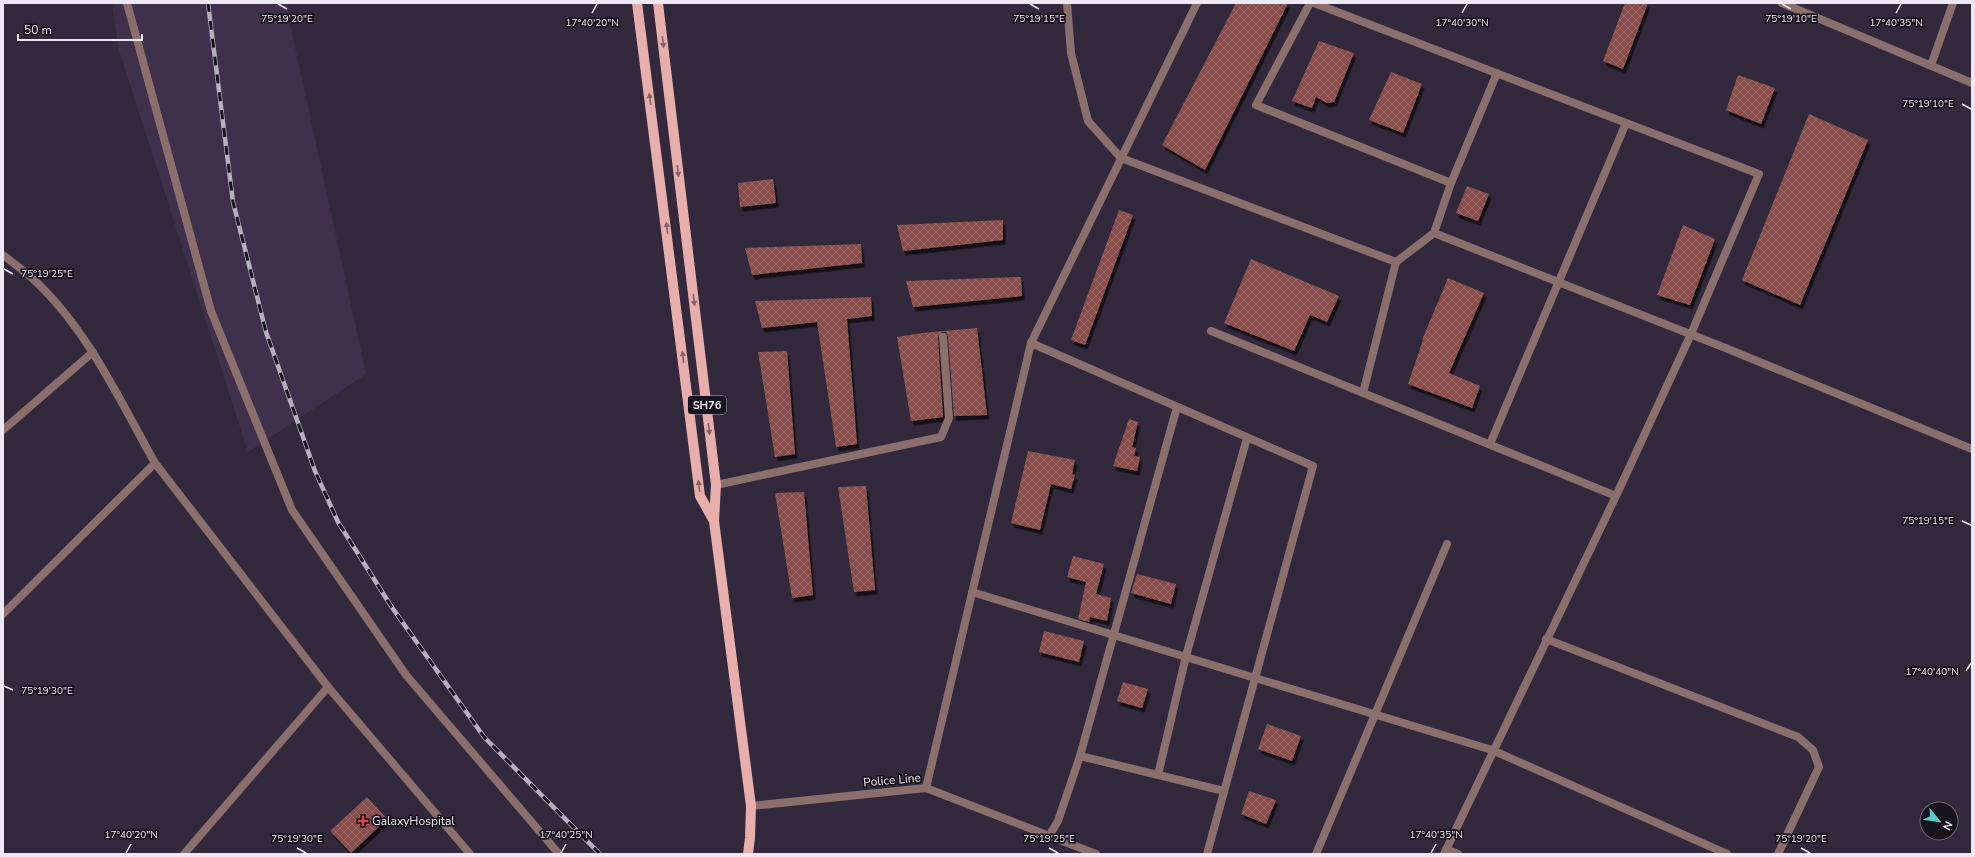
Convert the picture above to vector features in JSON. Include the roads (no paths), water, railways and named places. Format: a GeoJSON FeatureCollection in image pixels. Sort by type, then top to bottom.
{"type":"FeatureCollection","features":[{"type":"Feature","properties":{"kind":"main road","name":"SH76"},"geometry":{"type":"LineString","coordinates":[[637,3],[700,496],[714,521]]}},
{"type":"Feature","properties":{"kind":"main road","name":"SH76"},"geometry":{"type":"LineString","coordinates":[[658,3],[716,485],[714,521],[751,806],[748,854]]}},
{"type":"Feature","properties":{"kind":"street"},"geometry":{"type":"LineString","coordinates":[[127,3],[211,311],[292,510],[406,676],[559,854]]}},
{"type":"Feature","properties":{"kind":"street"},"geometry":{"type":"LineString","coordinates":[[1067,3],[1071,53],[1088,121],[1121,158],[1396,262]]}},
{"type":"Feature","properties":{"kind":"street"},"geometry":{"type":"LineString","coordinates":[[926,788],[1031,343],[1197,3]]}},
{"type":"Feature","properties":{"kind":"street"},"geometry":{"type":"LineString","coordinates":[[1310,3],[1256,105],[1451,183]]}},
{"type":"Feature","properties":{"kind":"street"},"geometry":{"type":"LineString","coordinates":[[1314,3],[1759,174],[1691,334],[1616,496],[1492,750],[1445,852],[1458,854]]}},
{"type":"Feature","properties":{"kind":"street"},"geometry":{"type":"LineString","coordinates":[[1782,3],[1972,82]]}},
{"type":"Feature","properties":{"kind":"street"},"geometry":{"type":"LineString","coordinates":[[1931,65],[1953,3]]}},
{"type":"Feature","properties":{"kind":"street"},"geometry":{"type":"LineString","coordinates":[[1363,393],[1396,262],[1434,233],[1451,183],[1497,73]]}},
{"type":"Feature","properties":{"kind":"street"},"geometry":{"type":"LineString","coordinates":[[1490,444],[1560,282],[1626,123]]}},
{"type":"Feature","properties":{"kind":"street"},"geometry":{"type":"LineString","coordinates":[[1434,233],[1691,334],[1972,449]]}},
{"type":"Feature","properties":{"kind":"street"},"geometry":{"type":"LineString","coordinates":[[3,255],[32,278],[61,308],[93,352],[155,463],[328,687],[470,854]]}},
{"type":"Feature","properties":{"kind":"street"},"geometry":{"type":"LineString","coordinates":[[1211,331],[1616,496]]}},
{"type":"Feature","properties":{"kind":"street"},"geometry":{"type":"LineString","coordinates":[[716,485],[941,437],[949,418],[943,337]]}},
{"type":"Feature","properties":{"kind":"street"},"geometry":{"type":"LineString","coordinates":[[1031,343],[1313,466],[1208,854]]}},
{"type":"Feature","properties":{"kind":"street"},"geometry":{"type":"LineString","coordinates":[[3,430],[93,352]]}},
{"type":"Feature","properties":{"kind":"street"},"geometry":{"type":"LineString","coordinates":[[1049,836],[1058,821],[1080,756],[1177,407]]}},
{"type":"Feature","properties":{"kind":"street"},"geometry":{"type":"LineString","coordinates":[[1158,775],[1186,656],[1247,438]]}},
{"type":"Feature","properties":{"kind":"street"},"geometry":{"type":"LineString","coordinates":[[3,614],[155,463]]}},
{"type":"Feature","properties":{"kind":"street"},"geometry":{"type":"LineString","coordinates":[[1316,854],[1447,544]]}},
{"type":"Feature","properties":{"kind":"street"},"geometry":{"type":"LineString","coordinates":[[972,592],[1492,750],[1727,854]]}},
{"type":"Feature","properties":{"kind":"street"},"geometry":{"type":"LineString","coordinates":[[1546,639],[1798,737],[1813,750],[1819,767],[1778,854]]}},
{"type":"Feature","properties":{"kind":"street"},"geometry":{"type":"LineString","coordinates":[[184,854],[328,687]]}},
{"type":"Feature","properties":{"kind":"street"},"geometry":{"type":"LineString","coordinates":[[1080,756],[1224,791]]}},
{"type":"Feature","properties":{"kind":"street","name":"Police Line"},"geometry":{"type":"LineString","coordinates":[[751,806],[926,788],[1096,854]]}},
{"type":"Feature","properties":{"kind":"railway"},"geometry":{"type":"LineString","coordinates":[[208,3],[233,202],[266,332],[315,471],[338,522],[391,606],[484,737],[600,854]]}},
{"type":"Feature","properties":{"kind":"place","name":"GalaxyHospital"},"geometry":{"type":"Point","coordinates":[363,821]}}]}
